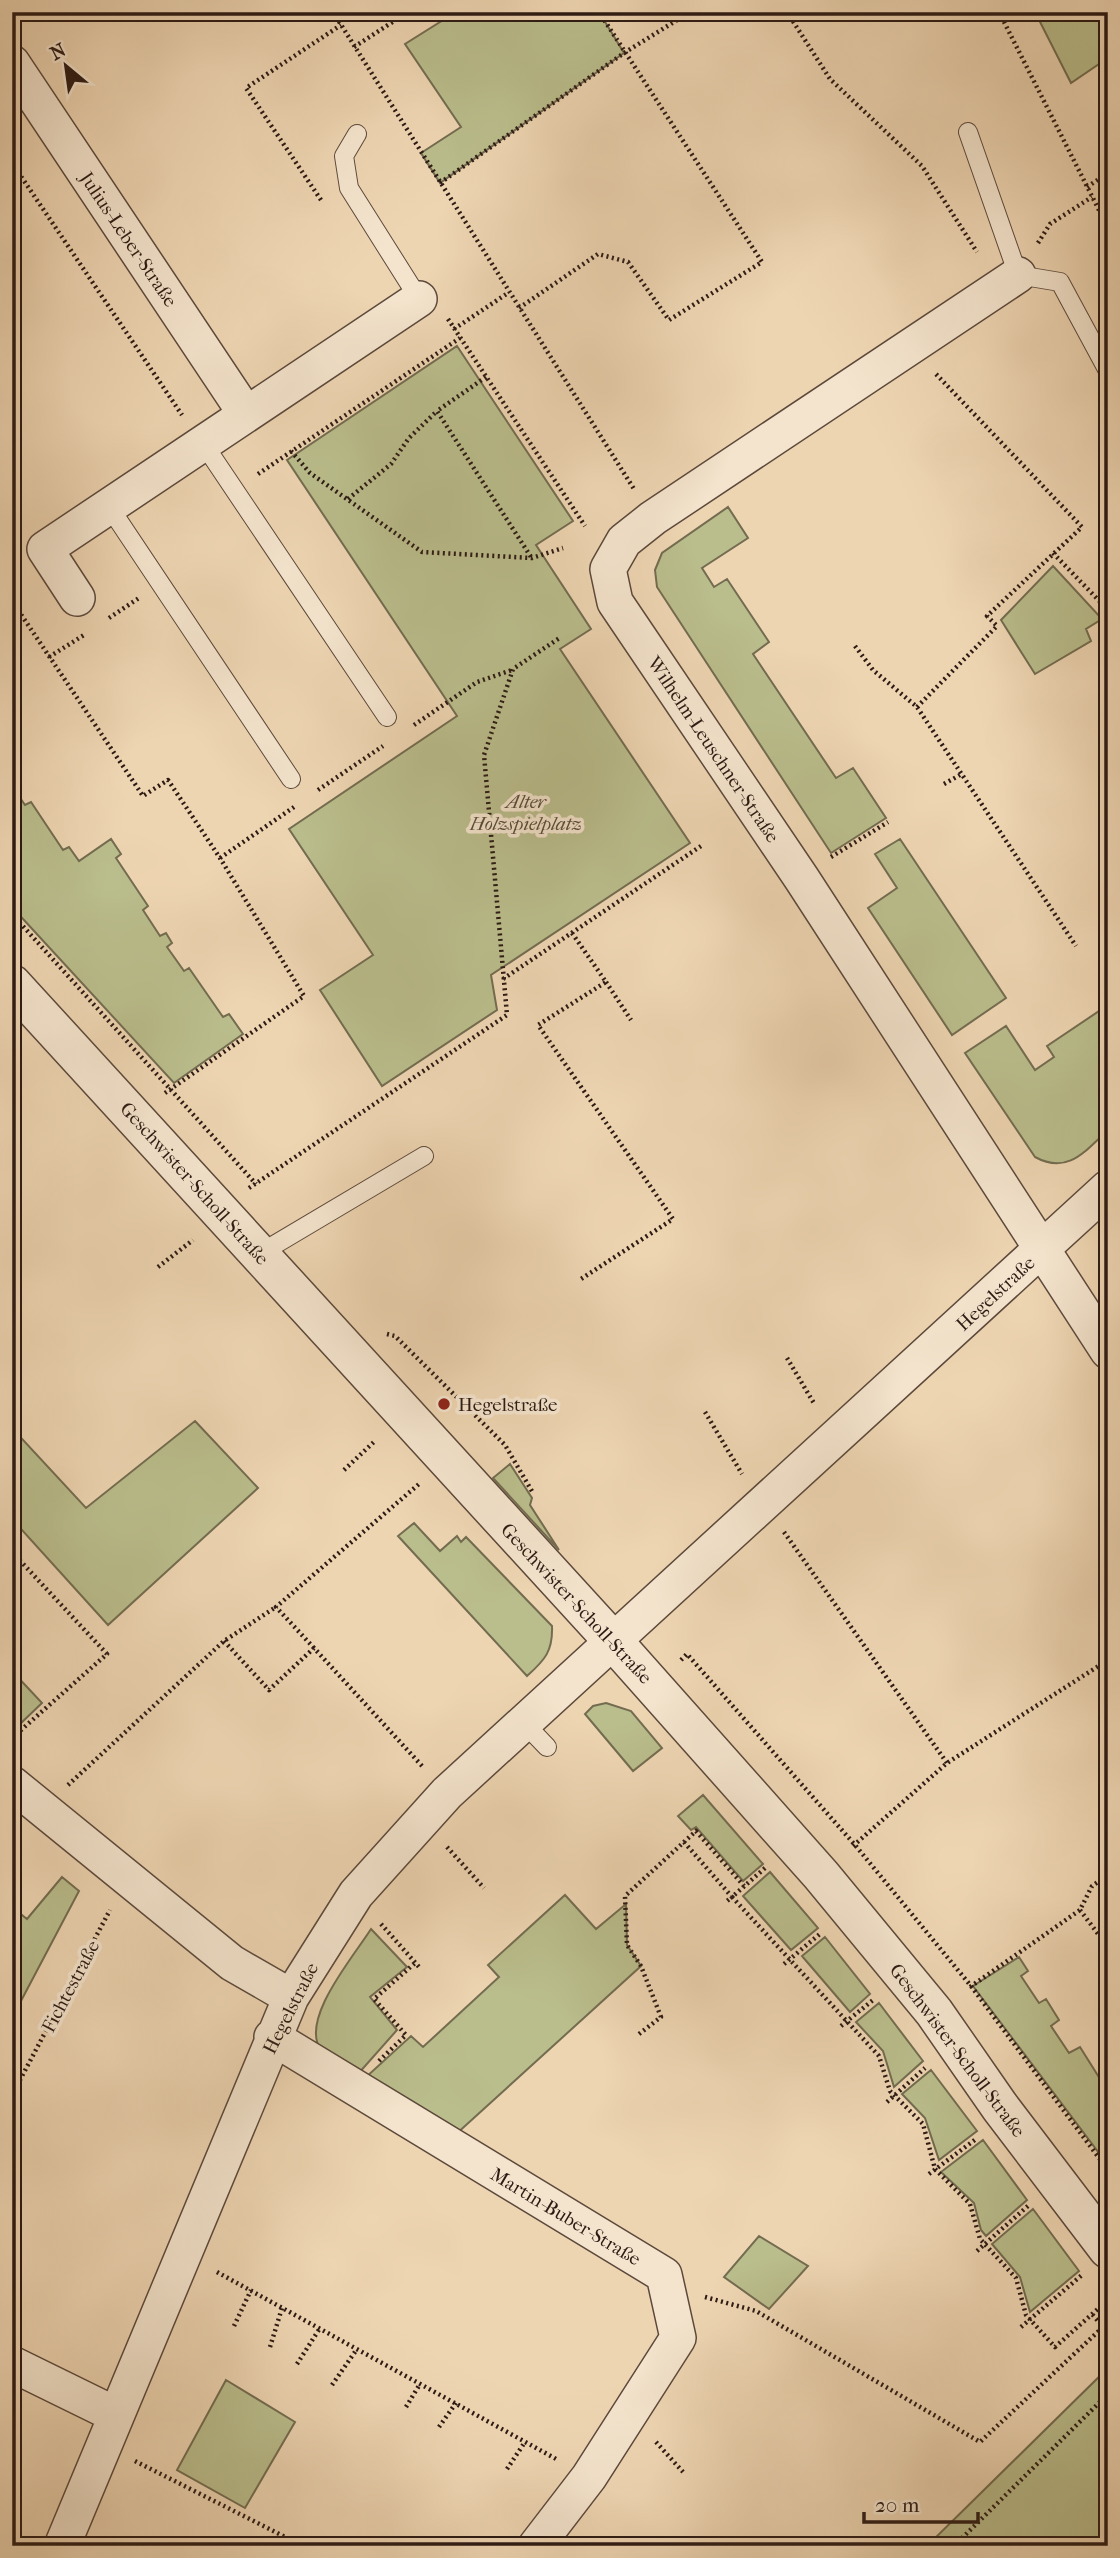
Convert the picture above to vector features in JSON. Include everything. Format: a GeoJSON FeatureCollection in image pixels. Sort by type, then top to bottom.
{"type":"FeatureCollection","features":[{"type":"Feature","properties":{"kind":"street","name":"Julius-Leber-Straße"},"geometry":{"type":"LineString","coordinates":[[12,63],[246,414]]}},
{"type":"Feature","properties":{"kind":"street","name":"Wilhelm-Leuschner-Straße"},"geometry":{"type":"LineString","coordinates":[[1018,275],[653,518],[624,541],[608,569],[614,602],[802,879],[1108,1351]]}},
{"type":"Feature","properties":{"kind":"street"},"geometry":{"type":"LineString","coordinates":[[77,598],[45,549],[108,505],[191,435],[246,414],[419,299]]}},
{"type":"Feature","properties":{"kind":"street","name":"Geschwister-Scholl-Straße"},"geometry":{"type":"LineString","coordinates":[[12,984],[613,1641],[821,1875],[934,2011],[1098,2259]]}},
{"type":"Feature","properties":{"kind":"street","name":"Hegelstraße"},"geometry":{"type":"LineString","coordinates":[[62,2546],[186,2254],[272,2037],[291,1997],[356,1894],[447,1793],[536,1735],[613,1641],[1000,1290],[1108,1188]]}},
{"type":"Feature","properties":{"kind":"street"},"geometry":{"type":"LineString","coordinates":[[12,1784],[232,1963],[291,1997]]}},
{"type":"Feature","properties":{"kind":"street","name":"Martin-Buber-Straße"},"geometry":{"type":"LineString","coordinates":[[272,2037],[664,2275],[667,2286]]}},
{"type":"Feature","properties":{"kind":"street"},"geometry":{"type":"LineString","coordinates":[[536,2546],[589,2477],[678,2338],[667,2286]]}},
{"type":"Feature","properties":{"kind":"street"},"geometry":{"type":"LineString","coordinates":[[12,2364],[110,2430]]}},
{"type":"Feature","properties":{"kind":"lane"},"geometry":{"type":"LineString","coordinates":[[968,132],[1018,275],[1060,282],[1108,371]]}},
{"type":"Feature","properties":{"kind":"lane"},"geometry":{"type":"LineString","coordinates":[[358,134],[344,156],[349,188],[419,299]]}},
{"type":"Feature","properties":{"kind":"lane"},"geometry":{"type":"LineString","coordinates":[[191,435],[387,718]]}},
{"type":"Feature","properties":{"kind":"lane"},"geometry":{"type":"LineString","coordinates":[[108,505],[291,779]]}},
{"type":"Feature","properties":{"kind":"lane"},"geometry":{"type":"LineString","coordinates":[[258,1254],[424,1156]]}},
{"type":"Feature","properties":{"kind":"path"},"geometry":{"type":"LineString","coordinates":[[333,12],[636,492]]}},
{"type":"Feature","properties":{"kind":"path"},"geometry":{"type":"LineString","coordinates":[[354,47],[408,12]]}},
{"type":"Feature","properties":{"kind":"path"},"geometry":{"type":"LineString","coordinates":[[519,309],[598,254],[628,261],[668,320],[762,262],[624,54],[600,12]]}},
{"type":"Feature","properties":{"kind":"path"},"geometry":{"type":"LineString","coordinates":[[440,183],[624,54],[690,12]]}},
{"type":"Feature","properties":{"kind":"path"},"geometry":{"type":"LineString","coordinates":[[788,12],[830,79],[922,166],[982,260],[1018,275],[1050,224],[1092,197]]}},
{"type":"Feature","properties":{"kind":"path"},"geometry":{"type":"LineString","coordinates":[[999,12],[1108,228]]}},
{"type":"Feature","properties":{"kind":"path"},"geometry":{"type":"LineString","coordinates":[[246,88],[341,25]]}},
{"type":"Feature","properties":{"kind":"path"},"geometry":{"type":"LineString","coordinates":[[12,163],[184,418],[191,435]]}},
{"type":"Feature","properties":{"kind":"path"},"geometry":{"type":"LineString","coordinates":[[1087,187],[1108,173]]}},
{"type":"Feature","properties":{"kind":"path"},"geometry":{"type":"LineString","coordinates":[[419,299],[430,291],[585,526]]}},
{"type":"Feature","properties":{"kind":"path"},"geometry":{"type":"LineString","coordinates":[[454,329],[508,293]]}},
{"type":"Feature","properties":{"kind":"path"},"geometry":{"type":"LineString","coordinates":[[252,478],[460,338]]}},
{"type":"Feature","properties":{"kind":"path"},"geometry":{"type":"LineString","coordinates":[[912,347],[1082,527],[987,615],[997,626],[917,706]]}},
{"type":"Feature","properties":{"kind":"path"},"geometry":{"type":"LineString","coordinates":[[348,499],[391,464],[409,438],[437,411],[486,377]]}},
{"type":"Feature","properties":{"kind":"path"},"geometry":{"type":"LineString","coordinates":[[437,411],[532,558]]}},
{"type":"Feature","properties":{"kind":"path"},"geometry":{"type":"LineString","coordinates":[[291,450],[310,473],[422,552],[532,558],[563,548]]}},
{"type":"Feature","properties":{"kind":"path"},"geometry":{"type":"LineString","coordinates":[[1053,553],[1108,610]]}},
{"type":"Feature","properties":{"kind":"path"},"geometry":{"type":"LineString","coordinates":[[12,601],[143,796],[168,780],[220,858],[304,996],[133,1115]]}},
{"type":"Feature","properties":{"kind":"path"},"geometry":{"type":"LineString","coordinates":[[410,728],[477,682],[513,669],[561,637]]}},
{"type":"Feature","properties":{"kind":"path"},"geometry":{"type":"LineString","coordinates":[[855,646],[873,670],[917,706],[960,775],[1076,946]]}},
{"type":"Feature","properties":{"kind":"path"},"geometry":{"type":"LineString","coordinates":[[218,1210],[507,1015],[484,755],[513,669]]}},
{"type":"Feature","properties":{"kind":"path"},"geometry":{"type":"LineString","coordinates":[[315,792],[388,743]]}},
{"type":"Feature","properties":{"kind":"path"},"geometry":{"type":"LineString","coordinates":[[944,784],[960,775]]}},
{"type":"Feature","properties":{"kind":"path"},"geometry":{"type":"LineString","coordinates":[[220,858],[305,799]]}},
{"type":"Feature","properties":{"kind":"path"},"geometry":{"type":"LineString","coordinates":[[825,862],[888,822]]}},
{"type":"Feature","properties":{"kind":"path"},"geometry":{"type":"LineString","coordinates":[[503,979],[701,846]]}},
{"type":"Feature","properties":{"kind":"path"},"geometry":{"type":"LineString","coordinates":[[12,914],[256,1184]]}},
{"type":"Feature","properties":{"kind":"path"},"geometry":{"type":"LineString","coordinates":[[572,933],[631,1020]]}},
{"type":"Feature","properties":{"kind":"path"},"geometry":{"type":"LineString","coordinates":[[581,1279],[673,1219],[538,1025],[606,982]]}},
{"type":"Feature","properties":{"kind":"path"},"geometry":{"type":"LineString","coordinates":[[158,1267],[195,1239]]}},
{"type":"Feature","properties":{"kind":"path"},"geometry":{"type":"LineString","coordinates":[[378,1332],[395,1336],[505,1445],[539,1502]]}},
{"type":"Feature","properties":{"kind":"path"},"geometry":{"type":"LineString","coordinates":[[787,1358],[819,1412]]}},
{"type":"Feature","properties":{"kind":"path"},"geometry":{"type":"LineString","coordinates":[[705,1412],[746,1480]]}},
{"type":"Feature","properties":{"kind":"path"},"geometry":{"type":"LineString","coordinates":[[344,1470],[383,1434]]}},
{"type":"Feature","properties":{"kind":"path"},"geometry":{"type":"LineString","coordinates":[[43,1811],[90,1762],[224,1641],[276,1607],[446,1459]]}},
{"type":"Feature","properties":{"kind":"path"},"geometry":{"type":"LineString","coordinates":[[781,1528],[947,1763]]}},
{"type":"Feature","properties":{"kind":"path"},"geometry":{"type":"LineString","coordinates":[[12,1552],[107,1654],[12,1738]]}},
{"type":"Feature","properties":{"kind":"path"},"geometry":{"type":"LineString","coordinates":[[276,1607],[447,1793]]}},
{"type":"Feature","properties":{"kind":"path"},"geometry":{"type":"LineString","coordinates":[[224,1641],[269,1690],[314,1648]]}},
{"type":"Feature","properties":{"kind":"path"},"geometry":{"type":"LineString","coordinates":[[821,1875],[947,1763],[1108,1660]]}},
{"type":"Feature","properties":{"kind":"path"},"geometry":{"type":"LineString","coordinates":[[639,2034],[661,2017],[641,1966],[627,1945],[625,1896],[696,1831],[744,1886]]}},
{"type":"Feature","properties":{"kind":"path"},"geometry":{"type":"LineString","coordinates":[[441,1841],[484,1888]]}},
{"type":"Feature","properties":{"kind":"path"},"geometry":{"type":"LineString","coordinates":[[684,1842],[729,1899],[790,1959],[880,2056],[895,2096],[923,2124],[935,2169],[970,2204],[984,2244],[1016,2278],[1030,2320],[1055,2347],[1108,2300]]}},
{"type":"Feature","properties":{"kind":"path"},"geometry":{"type":"LineString","coordinates":[[934,2011],[1080,1910],[1093,1886],[1108,1875]]}},
{"type":"Feature","properties":{"kind":"path"},"geometry":{"type":"LineString","coordinates":[[729,1899],[756,1877]]}},
{"type":"Feature","properties":{"kind":"path","name":"Fichtestraße"},"geometry":{"type":"LineString","coordinates":[[12,2095],[128,1878]]}},
{"type":"Feature","properties":{"kind":"path"},"geometry":{"type":"LineString","coordinates":[[1080,1910],[1108,1947]]}},
{"type":"Feature","properties":{"kind":"path"},"geometry":{"type":"LineString","coordinates":[[374,1916],[420,1968]]}},
{"type":"Feature","properties":{"kind":"path"},"geometry":{"type":"LineString","coordinates":[[784,1964],[827,1928]]}},
{"type":"Feature","properties":{"kind":"path"},"geometry":{"type":"LineString","coordinates":[[355,2087],[406,2035],[374,1999],[415,1963]]}},
{"type":"Feature","properties":{"kind":"path"},"geometry":{"type":"LineString","coordinates":[[1101,1976],[1108,1971]]}},
{"type":"Feature","properties":{"kind":"path"},"geometry":{"type":"LineString","coordinates":[[841,2026],[879,1995]]}},
{"type":"Feature","properties":{"kind":"path"},"geometry":{"type":"LineString","coordinates":[[887,2102],[933,2061]]}},
{"type":"Feature","properties":{"kind":"path"},"geometry":{"type":"LineString","coordinates":[[929,2174],[986,2131]]}},
{"type":"Feature","properties":{"kind":"path"},"geometry":{"type":"LineString","coordinates":[[977,2251],[1037,2199]]}},
{"type":"Feature","properties":{"kind":"path"},"geometry":{"type":"LineString","coordinates":[[186,2254],[589,2477]]}},
{"type":"Feature","properties":{"kind":"path"},"geometry":{"type":"LineString","coordinates":[[1021,2327],[1098,2259]]}},
{"type":"Feature","properties":{"kind":"path"},"geometry":{"type":"LineString","coordinates":[[667,2286],[756,2311],[980,2442],[1103,2327],[1092,2314]]}},
{"type":"Feature","properties":{"kind":"path"},"geometry":{"type":"LineString","coordinates":[[234,2326],[251,2290]]}},
{"type":"Feature","properties":{"kind":"path"},"geometry":{"type":"LineString","coordinates":[[270,2347],[282,2308]]}},
{"type":"Feature","properties":{"kind":"path"},"geometry":{"type":"LineString","coordinates":[[297,2364],[320,2328]]}},
{"type":"Feature","properties":{"kind":"path"},"geometry":{"type":"LineString","coordinates":[[332,2385],[357,2349]]}},
{"type":"Feature","properties":{"kind":"path"},"geometry":{"type":"LineString","coordinates":[[406,2407],[420,2384]]}},
{"type":"Feature","properties":{"kind":"path"},"geometry":{"type":"LineString","coordinates":[[954,2546],[1108,2394]]}},
{"type":"Feature","properties":{"kind":"path"},"geometry":{"type":"LineString","coordinates":[[439,2427],[456,2403]]}},
{"type":"Feature","properties":{"kind":"path"},"geometry":{"type":"LineString","coordinates":[[110,2430],[303,2546]]}},
{"type":"Feature","properties":{"kind":"path"},"geometry":{"type":"LineString","coordinates":[[652,2437],[683,2472]]}},
{"type":"Feature","properties":{"kind":"path"},"geometry":{"type":"LineString","coordinates":[[507,2469],[525,2442]]}},
{"type":"Feature","properties":{"kind":"green space"},"geometry":{"type":"Polygon","coordinates":[[[456,12],[599,12],[624,53],[440,183],[421,153],[461,127],[405,44],[456,12]]]}},
{"type":"Feature","properties":{"kind":"green space"},"geometry":{"type":"Polygon","coordinates":[[[1035,12],[1108,12],[1108,62],[1105,60],[1071,83],[1035,12]]]}},
{"type":"Feature","properties":{"kind":"green space","name":"Alter Holzspielplatz"},"geometry":{"type":"Polygon","coordinates":[[[457,346],[573,521],[536,545],[591,629],[560,649],[690,843],[491,975],[497,1010],[382,1086],[320,990],[373,955],[289,829],[457,716],[287,460],[457,346]]]}},
{"type":"Feature","properties":{"kind":"green space"},"geometry":{"type":"Polygon","coordinates":[[[728,507],[748,538],[702,568],[714,587],[727,579],[769,642],[753,654],[836,778],[853,768],[886,818],[831,853],[657,587],[655,570],[662,553],[728,507]]]}},
{"type":"Feature","properties":{"kind":"green space"},"geometry":{"type":"Polygon","coordinates":[[[1053,566],[1102,619],[1086,629],[1091,641],[1035,674],[1001,620],[1053,566]]]}},
{"type":"Feature","properties":{"kind":"green space"},"geometry":{"type":"Polygon","coordinates":[[[12,786],[25,805],[31,802],[63,850],[69,847],[79,861],[111,839],[121,854],[116,858],[148,906],[143,910],[160,936],[166,933],[172,943],[167,947],[184,971],[189,968],[223,1017],[229,1014],[243,1034],[174,1083],[12,907],[12,786]]]}},
{"type":"Feature","properties":{"kind":"green space"},"geometry":{"type":"Polygon","coordinates":[[[900,839],[1006,998],[952,1035],[868,908],[897,888],[875,854],[900,839]]]}},
{"type":"Feature","properties":{"kind":"green space"},"geometry":{"type":"Polygon","coordinates":[[[1108,1005],[1108,1130],[1083,1153],[1067,1162],[1047,1162],[1035,1157],[965,1053],[1006,1026],[1035,1070],[1054,1057],[1047,1046],[1108,1005]]]}},
{"type":"Feature","properties":{"kind":"green space"},"geometry":{"type":"Polygon","coordinates":[[[195,1421],[258,1488],[108,1625],[12,1519],[12,1428],[86,1508],[195,1421]]]}},
{"type":"Feature","properties":{"kind":"green space"},"geometry":{"type":"Polygon","coordinates":[[[510,1464],[532,1498],[530,1505],[559,1550],[493,1478],[510,1464]]]}},
{"type":"Feature","properties":{"kind":"green space"},"geometry":{"type":"Polygon","coordinates":[[[414,1523],[440,1551],[457,1536],[461,1542],[466,1537],[552,1626],[547,1654],[527,1676],[398,1536],[414,1523]]]}},
{"type":"Feature","properties":{"kind":"green space"},"geometry":{"type":"Polygon","coordinates":[[[12,1671],[42,1703],[19,1725],[12,1718],[12,1671]]]}},
{"type":"Feature","properties":{"kind":"green space"},"geometry":{"type":"Polygon","coordinates":[[[606,1703],[631,1711],[662,1748],[633,1771],[585,1714],[593,1706],[606,1703]]]}},
{"type":"Feature","properties":{"kind":"green space"},"geometry":{"type":"Polygon","coordinates":[[[703,1795],[763,1864],[743,1881],[696,1827],[691,1830],[678,1816],[703,1795]]]}},
{"type":"Feature","properties":{"kind":"green space"},"geometry":{"type":"Polygon","coordinates":[[[770,1872],[818,1928],[791,1950],[743,1896],[770,1872]]]}},
{"type":"Feature","properties":{"kind":"green space"},"geometry":{"type":"Polygon","coordinates":[[[62,1877],[79,1891],[12,2018],[12,1907],[27,1919],[62,1877]]]}},
{"type":"Feature","properties":{"kind":"green space"},"geometry":{"type":"Polygon","coordinates":[[[565,1895],[596,1929],[626,1904],[627,1945],[641,1966],[454,2136],[365,2078],[411,2036],[423,2047],[499,1977],[488,1965],[565,1895]]]}},
{"type":"Feature","properties":{"kind":"green space"},"geometry":{"type":"Polygon","coordinates":[[[371,1929],[407,1967],[370,1997],[397,2030],[358,2074],[324,2054],[316,2037],[317,2022],[331,1988],[371,1929]]]}},
{"type":"Feature","properties":{"kind":"green space"},"geometry":{"type":"Polygon","coordinates":[[[825,1937],[870,1994],[850,2012],[802,1956],[825,1937]]]}},
{"type":"Feature","properties":{"kind":"green space"},"geometry":{"type":"Polygon","coordinates":[[[1019,1957],[1028,1971],[1021,1976],[1039,2003],[1046,1999],[1059,2020],[1051,2026],[1069,2053],[1080,2047],[1102,2082],[1108,2080],[1108,2165],[973,1986],[1019,1957]]]}},
{"type":"Feature","properties":{"kind":"green space"},"geometry":{"type":"Polygon","coordinates":[[[879,2003],[923,2061],[894,2087],[883,2051],[856,2022],[879,2003]]]}},
{"type":"Feature","properties":{"kind":"green space"},"geometry":{"type":"Polygon","coordinates":[[[931,2070],[977,2131],[939,2160],[925,2118],[902,2094],[931,2070]]]}},
{"type":"Feature","properties":{"kind":"green space"},"geometry":{"type":"Polygon","coordinates":[[[983,2140],[1027,2200],[986,2236],[981,2230],[974,2203],[941,2172],[983,2140]]]}},
{"type":"Feature","properties":{"kind":"green space"},"geometry":{"type":"Polygon","coordinates":[[[1033,2209],[1079,2271],[1030,2312],[1020,2277],[992,2244],[1033,2209]]]}},
{"type":"Feature","properties":{"kind":"green space"},"geometry":{"type":"Polygon","coordinates":[[[759,2236],[808,2266],[769,2309],[724,2277],[759,2236]]]}},
{"type":"Feature","properties":{"kind":"green space"},"geometry":{"type":"Polygon","coordinates":[[[1108,2368],[1108,2546],[927,2546],[1108,2368]]]}},
{"type":"Feature","properties":{"kind":"green space"},"geometry":{"type":"Polygon","coordinates":[[[226,2380],[295,2422],[245,2508],[177,2470],[226,2380]]]}},
{"type":"Feature","properties":{"kind":"place","name":"Hegelstraße"},"geometry":{"type":"Point","coordinates":[444,1404]}}]}
